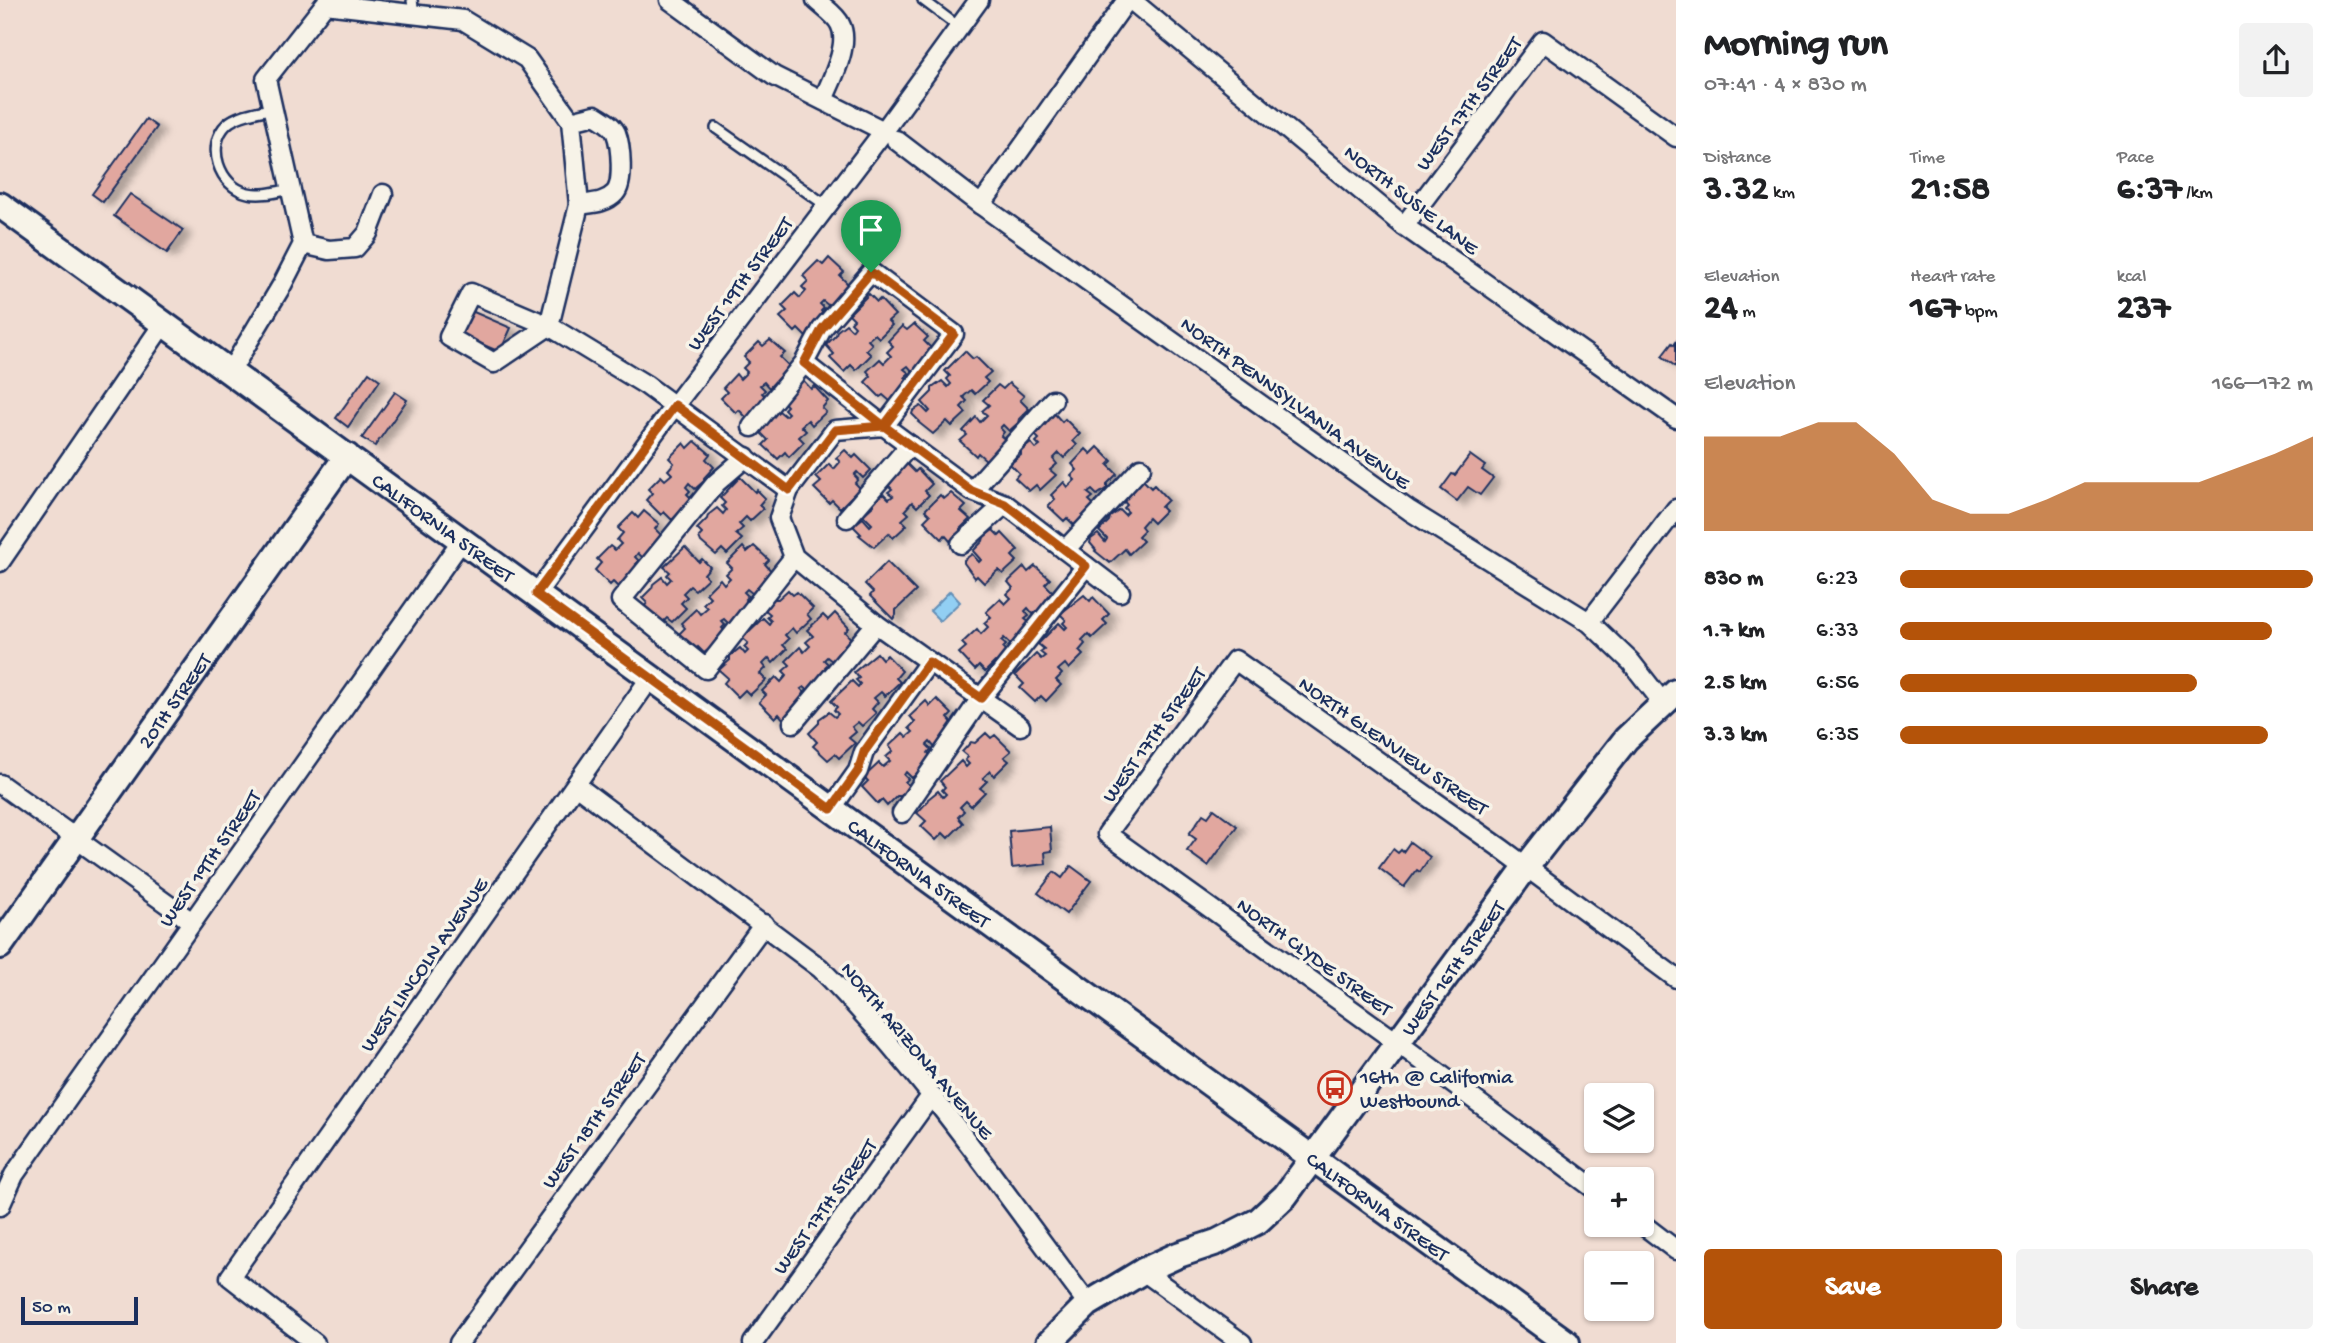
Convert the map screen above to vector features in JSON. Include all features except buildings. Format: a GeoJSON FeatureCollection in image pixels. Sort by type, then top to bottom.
{"type":"FeatureCollection","features":[{"type":"Feature","properties":{"kind":"street","name":"NORTH PENNSYLVANIA AVENUE"},"geometry":{"type":"LineString","coordinates":[[670,0],[774,76],[890,135],[981,205],[1410,512],[1589,622],[1670,698]]}},
{"type":"Feature","properties":{"kind":"street"},"geometry":{"type":"LineString","coordinates":[[816,0],[840,23],[844,37],[839,62],[823,100]]}},
{"type":"Feature","properties":{"kind":"street","name":"WEST 19TH STREET"},"geometry":{"type":"LineString","coordinates":[[536,594],[675,405],[827,206],[890,135],[979,0]]}},
{"type":"Feature","properties":{"kind":"street"},"geometry":{"type":"LineString","coordinates":[[981,205],[1129,0]]}},
{"type":"Feature","properties":{"kind":"street","name":"NORTH SUSIE LANE"},"geometry":{"type":"LineString","coordinates":[[1129,0],[1404,226],[1676,418]]}},
{"type":"Feature","properties":{"kind":"street"},"geometry":{"type":"LineString","coordinates":[[230,372],[303,244],[266,79],[325,5],[336,3],[413,7],[463,20],[527,59],[571,121],[579,205],[549,326],[494,363],[449,337],[471,293],[549,326],[646,385],[789,490]]}},
{"type":"Feature","properties":{"kind":"street","name":"WEST 17TH STREET"},"geometry":{"type":"LineString","coordinates":[[1404,226],[1543,41],[1676,136]]}},
{"type":"Feature","properties":{"kind":"street"},"geometry":{"type":"LineString","coordinates":[[571,121],[594,115],[609,124],[616,133],[622,177],[617,192],[604,201],[579,205]]}},
{"type":"Feature","properties":{"kind":"street"},"geometry":{"type":"LineString","coordinates":[[303,244],[329,250],[355,248],[368,233],[383,194]]}},
{"type":"Feature","properties":{"kind":"street","name":"CALIFORNIA STREET"},"geometry":{"type":"LineString","coordinates":[[0,205],[1567,1343]]}},
{"type":"Feature","properties":{"kind":"street"},"geometry":{"type":"LineString","coordinates":[[752,427],[804,363],[822,329],[871,272],[954,334],[884,426],[835,430],[789,490],[779,519],[794,557],[876,624],[1020,726]]}},
{"type":"Feature","properties":{"kind":"street"},"geometry":{"type":"LineString","coordinates":[[0,562],[163,324]]}},
{"type":"Feature","properties":{"kind":"street"},"geometry":{"type":"LineString","coordinates":[[804,363],[972,491],[1005,504],[1120,592]]}},
{"type":"Feature","properties":{"kind":"street"},"geometry":{"type":"LineString","coordinates":[[972,491],[1053,400]]}},
{"type":"Feature","properties":{"kind":"street"},"geometry":{"type":"LineString","coordinates":[[847,518],[910,445]]}},
{"type":"Feature","properties":{"kind":"street","name":"20TH STREET"},"geometry":{"type":"LineString","coordinates":[[0,946],[347,456]]}},
{"type":"Feature","properties":{"kind":"street"},"geometry":{"type":"LineString","coordinates":[[746,457],[716,483],[621,600],[706,670],[794,557]]}},
{"type":"Feature","properties":{"kind":"street"},"geometry":{"type":"LineString","coordinates":[[1065,551],[1141,468]]}},
{"type":"Feature","properties":{"kind":"street"},"geometry":{"type":"LineString","coordinates":[[961,544],[1005,504]]}},
{"type":"Feature","properties":{"kind":"street"},"geometry":{"type":"LineString","coordinates":[[1589,622],[1676,509]]}},
{"type":"Feature","properties":{"kind":"street","name":"WEST 19TH STREET"},"geometry":{"type":"LineString","coordinates":[[0,1206],[14,1175],[461,540]]}},
{"type":"Feature","properties":{"kind":"street"},"geometry":{"type":"LineString","coordinates":[[902,813],[981,698],[1086,566]]}},
{"type":"Feature","properties":{"kind":"street"},"geometry":{"type":"LineString","coordinates":[[793,723],[876,624]]}},
{"type":"Feature","properties":{"kind":"street","name":"WEST 17TH STREET"},"geometry":{"type":"LineString","coordinates":[[1107,834],[1236,660]]}},
{"type":"Feature","properties":{"kind":"street","name":"NORTH GLENVIEW STREET"},"geometry":{"type":"LineString","coordinates":[[1236,660],[1676,978]]}},
{"type":"Feature","properties":{"kind":"street"},"geometry":{"type":"LineString","coordinates":[[831,809],[858,771],[864,752],[929,662]]}},
{"type":"Feature","properties":{"kind":"street","name":"WEST LINCOLN AVENUE"},"geometry":{"type":"LineString","coordinates":[[315,1343],[230,1276],[577,786],[651,677]]}},
{"type":"Feature","properties":{"kind":"street","name":"WEST 16TH STREET"},"geometry":{"type":"LineString","coordinates":[[1049,1343],[1088,1304],[1143,1271],[1178,1255],[1217,1242],[1258,1221],[1284,1196],[1314,1159],[1526,867],[1626,739],[1670,698]]}},
{"type":"Feature","properties":{"kind":"street"},"geometry":{"type":"LineString","coordinates":[[0,784],[192,922]]}},
{"type":"Feature","properties":{"kind":"street","name":"NORTH ARIZONA AVENUE"},"geometry":{"type":"LineString","coordinates":[[577,786],[764,924],[820,968],[853,1001],[932,1096],[1088,1304]]}},
{"type":"Feature","properties":{"kind":"street","name":"NORTH CLYDE STREET"},"geometry":{"type":"LineString","coordinates":[[1107,834],[1398,1043],[1584,1181]]}},
{"type":"Feature","properties":{"kind":"street","name":"WEST 18TH STREET"},"geometry":{"type":"LineString","coordinates":[[459,1343],[764,924]]}},
{"type":"Feature","properties":{"kind":"street","name":"WEST 17TH STREET"},"geometry":{"type":"LineString","coordinates":[[752,1343],[932,1096]]}},
{"type":"Feature","properties":{"kind":"street"},"geometry":{"type":"LineString","coordinates":[[1654,1233],[1676,1250]]}},
{"type":"Feature","properties":{"kind":"street"},"geometry":{"type":"LineString","coordinates":[[1143,1271],[1242,1343]]}},
{"type":"Feature","properties":{"kind":"lane"},"geometry":{"type":"LineString","coordinates":[[923,0],[959,27]]}},
{"type":"Feature","properties":{"kind":"lane"},"geometry":{"type":"LineString","coordinates":[[273,108],[242,116],[228,123],[219,135],[216,151],[223,176],[233,188],[261,194],[290,189]]}},
{"type":"Feature","properties":{"kind":"lane"},"geometry":{"type":"LineString","coordinates":[[716,128],[827,206]]}},
{"type":"Feature","properties":{"kind":"water"},"geometry":{"type":"Polygon","coordinates":[[[950,591],[960,602],[940,621],[930,611],[950,591]]]}},
{"type":"Feature","properties":{"kind":"place","name":"16th @ California Westbound"},"geometry":{"type":"Point","coordinates":[1335,1088]}},
{"type":"Feature","properties":{"kind":"route"},"geometry":{"type":"LineString","coordinates":[[871,272],[822,329],[804,363],[884,426],[835,430],[789,490],[675,405],[536,594],[831,809],[858,771],[864,752],[929,662],[981,698],[1086,566],[1005,504],[972,491],[884,426],[954,334],[871,272]]}}]}
